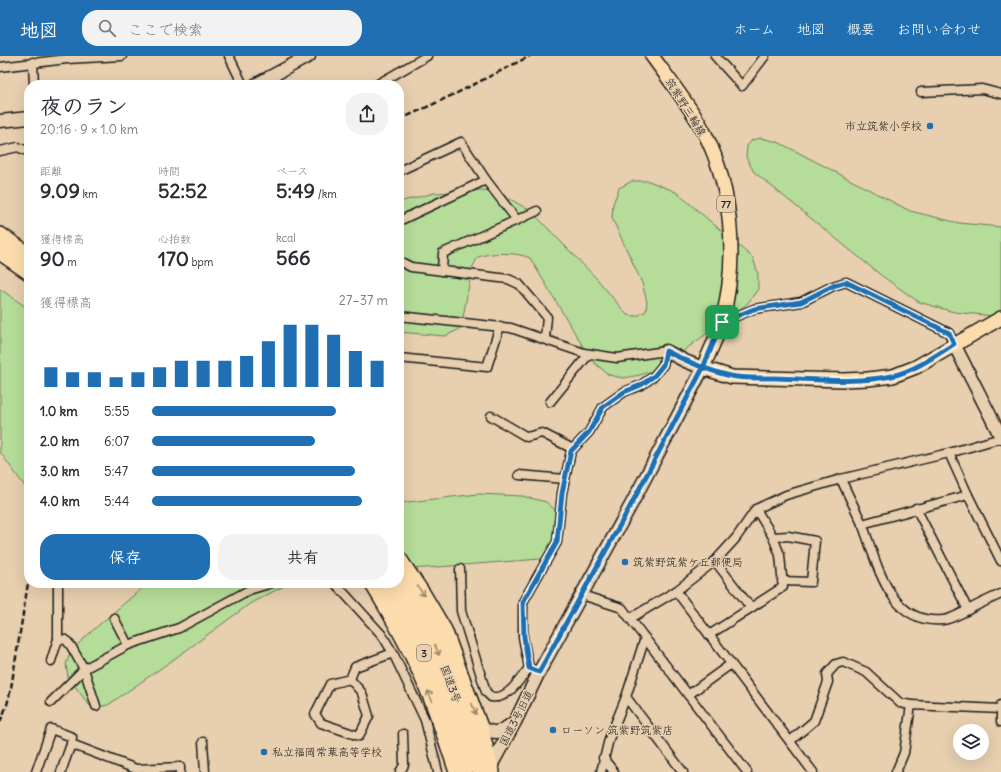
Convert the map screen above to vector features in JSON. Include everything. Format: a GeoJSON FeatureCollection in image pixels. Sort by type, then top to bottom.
{"type":"FeatureCollection","features":[{"type":"Feature","properties":{"kind":"highway"},"geometry":{"type":"LineString","coordinates":[[0,235],[24,252]]}},
{"type":"Feature","properties":{"kind":"highway"},"geometry":{"type":"LineString","coordinates":[[0,252],[24,269]]}},
{"type":"Feature","properties":{"kind":"highway"},"geometry":{"type":"LineString","coordinates":[[404,566],[444,630],[480,727],[488,770]]}},
{"type":"Feature","properties":{"kind":"highway"},"geometry":{"type":"LineString","coordinates":[[375,588],[394,619],[418,667],[432,700],[457,772]]}},
{"type":"Feature","properties":{"kind":"highway","name":"国道3号"},"geometry":{"type":"LineString","coordinates":[[389,588],[422,649],[439,687],[459,725],[488,770]]}},
{"type":"Feature","properties":{"kind":"highway","name":"国道3号"},"geometry":{"type":"LineString","coordinates":[[404,588],[434,642],[451,682],[467,772]]}},
{"type":"Feature","properties":{"kind":"main road","name":"筑紫野三輪線"},"geometry":{"type":"LineString","coordinates":[[652,56],[699,124],[722,176],[728,214],[731,251],[728,293],[722,322],[703,368]]}},
{"type":"Feature","properties":{"kind":"main road"},"geometry":{"type":"LineString","coordinates":[[703,368],[732,377],[844,380],[893,376],[916,367],[1001,318]]}},
{"type":"Feature","properties":{"kind":"street"},"geometry":{"type":"LineString","coordinates":[[0,67],[66,58],[122,56]]}},
{"type":"Feature","properties":{"kind":"street"},"geometry":{"type":"LineString","coordinates":[[229,56],[241,80]]}},
{"type":"Feature","properties":{"kind":"street"},"geometry":{"type":"LineString","coordinates":[[264,80],[310,56]]}},
{"type":"Feature","properties":{"kind":"street"},"geometry":{"type":"LineString","coordinates":[[715,56],[742,86],[765,56]]}},
{"type":"Feature","properties":{"kind":"street"},"geometry":{"type":"LineString","coordinates":[[384,80],[421,57]]}},
{"type":"Feature","properties":{"kind":"street"},"geometry":{"type":"LineString","coordinates":[[32,62],[34,80]]}},
{"type":"Feature","properties":{"kind":"street"},"geometry":{"type":"LineString","coordinates":[[921,92],[982,89],[1001,94]]}},
{"type":"Feature","properties":{"kind":"street"},"geometry":{"type":"LineString","coordinates":[[0,121],[24,119]]}},
{"type":"Feature","properties":{"kind":"street"},"geometry":{"type":"LineString","coordinates":[[404,169],[461,142],[486,180],[517,220]]}},
{"type":"Feature","properties":{"kind":"street"},"geometry":{"type":"LineString","coordinates":[[0,151],[18,147],[24,150]]}},
{"type":"Feature","properties":{"kind":"street"},"geometry":{"type":"LineString","coordinates":[[404,218],[486,180]]}},
{"type":"Feature","properties":{"kind":"street"},"geometry":{"type":"LineString","coordinates":[[442,271],[443,254],[537,211]]}},
{"type":"Feature","properties":{"kind":"street"},"geometry":{"type":"LineString","coordinates":[[404,264],[411,267],[508,279],[519,284],[547,317],[545,338]]}},
{"type":"Feature","properties":{"kind":"street"},"geometry":{"type":"LineString","coordinates":[[631,618],[676,591],[715,561],[736,538],[756,509],[786,494],[949,453],[1001,438],[949,333],[846,282],[833,286],[801,302],[754,309],[722,322]]}},
{"type":"Feature","properties":{"kind":"street"},"geometry":{"type":"LineString","coordinates":[[404,316],[512,328],[545,338],[584,353],[617,358],[666,351],[703,368]]}},
{"type":"Feature","properties":{"kind":"street"},"geometry":{"type":"LineString","coordinates":[[404,359],[487,367],[500,326]]}},
{"type":"Feature","properties":{"kind":"street"},"geometry":{"type":"LineString","coordinates":[[460,569],[461,611],[486,692],[491,698],[497,698],[505,695],[534,670],[524,637],[523,602],[557,542],[562,493],[573,449],[589,432],[603,407],[624,392],[641,385],[654,376],[663,365],[666,351]]}},
{"type":"Feature","properties":{"kind":"street"},"geometry":{"type":"LineString","coordinates":[[550,402],[589,354]]}},
{"type":"Feature","properties":{"kind":"street","name":"国道3号旧道"},"geometry":{"type":"LineString","coordinates":[[488,770],[515,722],[534,670],[582,594],[703,368]]}},
{"type":"Feature","properties":{"kind":"street"},"geometry":{"type":"LineString","coordinates":[[491,416],[527,437],[542,433],[573,449]]}},
{"type":"Feature","properties":{"kind":"street"},"geometry":{"type":"LineString","coordinates":[[949,453],[1001,561]]}},
{"type":"Feature","properties":{"kind":"street"},"geometry":{"type":"LineString","coordinates":[[519,475],[565,479]]}},
{"type":"Feature","properties":{"kind":"street"},"geometry":{"type":"LineString","coordinates":[[841,479],[862,524],[885,586],[894,600],[908,613],[926,620],[944,620],[958,616],[1001,594]]}},
{"type":"Feature","properties":{"kind":"street"},"geometry":{"type":"LineString","coordinates":[[862,524],[968,495]]}},
{"type":"Feature","properties":{"kind":"street"},"geometry":{"type":"LineString","coordinates":[[916,508],[968,610]]}},
{"type":"Feature","properties":{"kind":"street"},"geometry":{"type":"LineString","coordinates":[[709,635],[783,587],[780,555],[773,537],[756,509]]}},
{"type":"Feature","properties":{"kind":"street"},"geometry":{"type":"LineString","coordinates":[[773,537],[788,536],[815,541],[811,582],[782,581]]}},
{"type":"Feature","properties":{"kind":"street"},"geometry":{"type":"LineString","coordinates":[[715,561],[751,608]]}},
{"type":"Feature","properties":{"kind":"street"},"geometry":{"type":"LineString","coordinates":[[51,661],[58,639],[58,588]]}},
{"type":"Feature","properties":{"kind":"street"},"geometry":{"type":"LineString","coordinates":[[51,702],[84,669],[128,645],[179,628],[249,590],[256,588]]}},
{"type":"Feature","properties":{"kind":"street"},"geometry":{"type":"LineString","coordinates":[[340,588],[382,635],[393,653],[425,720],[438,772]]}},
{"type":"Feature","properties":{"kind":"street"},"geometry":{"type":"LineString","coordinates":[[676,591],[813,772]]}},
{"type":"Feature","properties":{"kind":"street"},"geometry":{"type":"LineString","coordinates":[[582,594],[622,608],[747,772]]}},
{"type":"Feature","properties":{"kind":"street"},"geometry":{"type":"LineString","coordinates":[[114,618],[128,645]]}},
{"type":"Feature","properties":{"kind":"street"},"geometry":{"type":"LineString","coordinates":[[601,772],[608,739],[626,697],[645,638]]}},
{"type":"Feature","properties":{"kind":"street"},"geometry":{"type":"LineString","coordinates":[[58,639],[66,640],[71,646],[84,669],[96,706]]}},
{"type":"Feature","properties":{"kind":"street"},"geometry":{"type":"LineString","coordinates":[[350,679],[355,667],[393,653]]}},
{"type":"Feature","properties":{"kind":"street"},"geometry":{"type":"LineString","coordinates":[[790,741],[814,721],[828,682],[828,674],[836,664],[843,662],[866,672],[900,703],[911,705],[1001,709]]}},
{"type":"Feature","properties":{"kind":"street"},"geometry":{"type":"LineString","coordinates":[[688,695],[731,664]]}},
{"type":"Feature","properties":{"kind":"street"},"geometry":{"type":"LineString","coordinates":[[350,679],[362,693],[369,716],[359,736],[321,723],[316,714],[330,684],[350,679]]}},
{"type":"Feature","properties":{"kind":"street"},"geometry":{"type":"LineString","coordinates":[[626,697],[683,772]]}},
{"type":"Feature","properties":{"kind":"street"},"geometry":{"type":"LineString","coordinates":[[896,772],[904,753],[911,705]]}},
{"type":"Feature","properties":{"kind":"street"},"geometry":{"type":"LineString","coordinates":[[1001,705],[1001,722]]}},
{"type":"Feature","properties":{"kind":"street"},"geometry":{"type":"LineString","coordinates":[[480,727],[490,732],[496,732],[502,731],[515,722]]}},
{"type":"Feature","properties":{"kind":"street"},"geometry":{"type":"LineString","coordinates":[[36,772],[51,729],[72,737],[62,772]]}},
{"type":"Feature","properties":{"kind":"street"},"geometry":{"type":"LineString","coordinates":[[400,772],[404,765],[403,734]]}},
{"type":"Feature","properties":{"kind":"street"},"geometry":{"type":"LineString","coordinates":[[203,742],[205,772]]}},
{"type":"Feature","properties":{"kind":"street"},"geometry":{"type":"LineString","coordinates":[[71,744],[136,771],[180,767],[180,772]]}},
{"type":"Feature","properties":{"kind":"street"},"geometry":{"type":"LineString","coordinates":[[603,758],[614,772]]}},
{"type":"Feature","properties":{"kind":"green space"},"geometry":{"type":"Polygon","coordinates":[[[761,138],[778,142],[910,211],[959,223],[1001,227],[1001,314],[994,316],[954,312],[919,302],[882,276],[754,172],[746,157],[747,146],[752,140],[761,138]]]}},
{"type":"Feature","properties":{"kind":"green space"},"geometry":{"type":"Polygon","coordinates":[[[632,181],[649,181],[676,192],[753,258],[758,274],[758,289],[747,304],[660,368],[640,375],[623,378],[609,375],[591,360],[530,258],[511,254],[483,255],[478,257],[472,268],[462,323],[458,330],[445,336],[404,332],[404,201],[434,193],[484,190],[501,194],[531,211],[598,280],[627,315],[637,316],[646,311],[647,302],[642,283],[612,218],[613,204],[619,188],[632,181]]]}},
{"type":"Feature","properties":{"kind":"green space"},"geometry":{"type":"Polygon","coordinates":[[[0,289],[24,306],[24,485],[0,452],[0,289]]]}},
{"type":"Feature","properties":{"kind":"green space"},"geometry":{"type":"Polygon","coordinates":[[[478,494],[522,496],[546,502],[560,514],[554,554],[540,559],[404,570],[404,502],[478,494]]]}},
{"type":"Feature","properties":{"kind":"green space"},"geometry":{"type":"Polygon","coordinates":[[[142,588],[280,588],[251,603],[108,705],[99,707],[89,705],[68,677],[66,664],[71,651],[142,588]]]}},
{"type":"Feature","properties":{"kind":"railway"},"geometry":{"type":"LineString","coordinates":[[404,118],[530,56]]}},
{"type":"Feature","properties":{"kind":"railway"},"geometry":{"type":"LineString","coordinates":[[0,722],[7,705],[11,688],[27,588]]}},
{"type":"Feature","properties":{"kind":"place","name":"市立筑紫小学校"},"geometry":{"type":"Point","coordinates":[930,126]}},
{"type":"Feature","properties":{"kind":"place","name":"筑紫野筑紫ケ丘郵便局"},"geometry":{"type":"Point","coordinates":[625,562]}},
{"type":"Feature","properties":{"kind":"place","name":"ローソン 筑紫野筑紫店"},"geometry":{"type":"Point","coordinates":[553,730]}},
{"type":"Feature","properties":{"kind":"place","name":"私立福岡常葉高等学校"},"geometry":{"type":"Point","coordinates":[264,752]}},
{"type":"Feature","properties":{"kind":"route"},"geometry":{"type":"LineString","coordinates":[[722,322],[703,368],[632,503],[539,672],[529,668],[524,637],[523,602],[557,542],[562,493],[571,451],[589,432],[603,407],[624,392],[641,385],[654,376],[663,365],[666,351],[685,361],[703,368],[732,377],[844,380],[893,376],[916,367],[954,344],[949,333],[846,282],[833,286],[801,302],[754,309],[722,322]]}}]}
